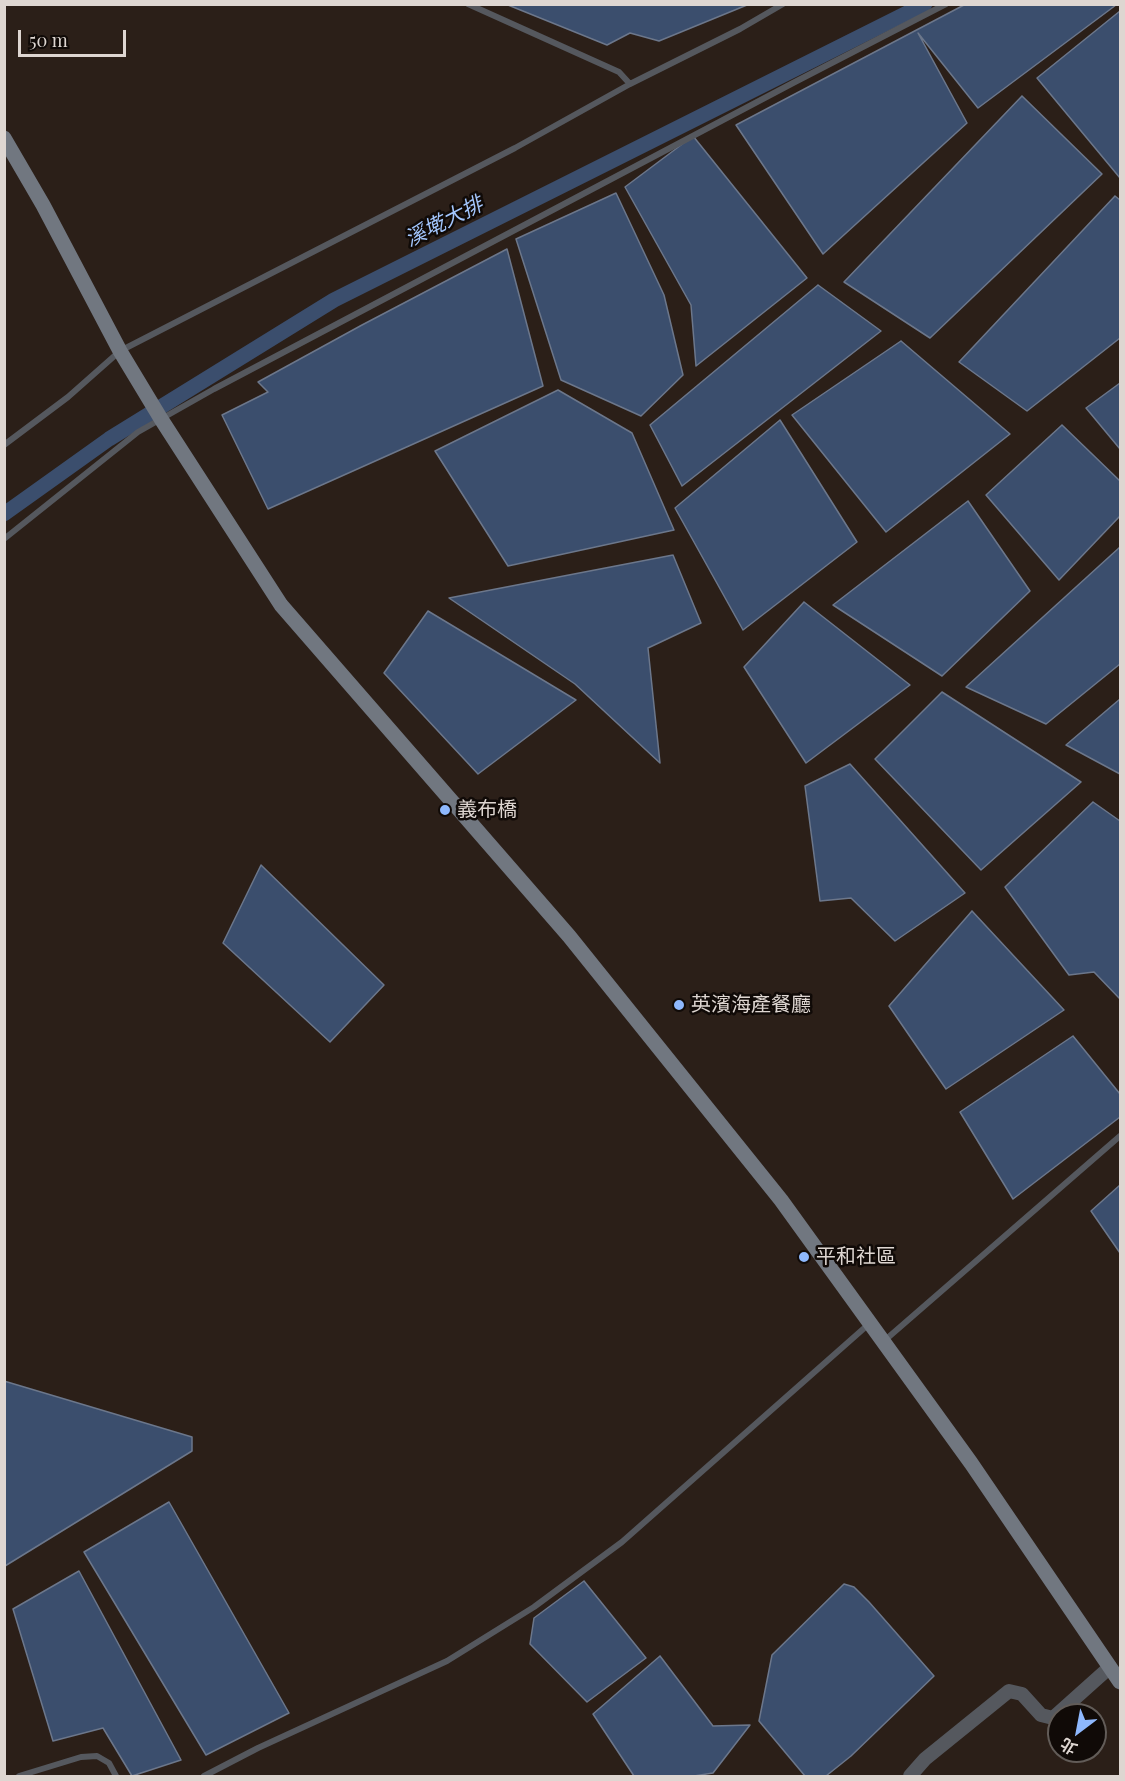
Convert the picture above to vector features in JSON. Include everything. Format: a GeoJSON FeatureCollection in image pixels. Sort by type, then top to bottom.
{"type":"FeatureCollection","features":[{"type":"Feature","properties":{"kind":"main road"},"geometry":{"type":"LineString","coordinates":[[4,138],[43,205],[122,355],[158,415],[281,605],[569,936],[781,1200],[978,1473],[1120,1682]]}},
{"type":"Feature","properties":{"kind":"street"},"geometry":{"type":"LineString","coordinates":[[910,1776],[925,1759],[1009,1691],[1022,1694],[1041,1715],[1053,1718],[1110,1667]]}},
{"type":"Feature","properties":{"kind":"lane"},"geometry":{"type":"LineString","coordinates":[[468,4],[618,72],[630,84]]}},
{"type":"Feature","properties":{"kind":"lane"},"geometry":{"type":"LineString","coordinates":[[4,445],[122,355],[515,148],[630,84],[740,29],[783,4]]}},
{"type":"Feature","properties":{"kind":"lane"},"geometry":{"type":"LineString","coordinates":[[4,539],[158,415],[214,389],[946,4]]}},
{"type":"Feature","properties":{"kind":"lane"},"geometry":{"type":"LineString","coordinates":[[884,1341],[1120,1136]]}},
{"type":"Feature","properties":{"kind":"lane"},"geometry":{"type":"LineString","coordinates":[[204,1776],[258,1748],[447,1661],[534,1607],[622,1542],[870,1323]]}},
{"type":"Feature","properties":{"kind":"lane"},"geometry":{"type":"LineString","coordinates":[[19,1776],[81,1757],[97,1756],[108,1763],[116,1776]]}},
{"type":"Feature","properties":{"kind":"water"},"geometry":{"type":"Polygon","coordinates":[[[747,4],[659,41],[630,33],[607,45],[508,5],[747,4]]]}},
{"type":"Feature","properties":{"kind":"water"},"geometry":{"type":"Polygon","coordinates":[[[964,5],[1116,5],[978,108],[918,33],[967,123],[823,254],[736,125],[964,5]]]}},
{"type":"Feature","properties":{"kind":"water"},"geometry":{"type":"Polygon","coordinates":[[[1120,11],[1120,178],[1037,78],[1120,11]]]}},
{"type":"Feature","properties":{"kind":"water"},"geometry":{"type":"Polygon","coordinates":[[[1022,96],[1102,174],[930,338],[844,282],[1022,96]]]}},
{"type":"Feature","properties":{"kind":"water"},"geometry":{"type":"Polygon","coordinates":[[[693,136],[807,278],[696,366],[691,305],[625,187],[693,136]]]}},
{"type":"Feature","properties":{"kind":"water"},"geometry":{"type":"Polygon","coordinates":[[[616,193],[664,295],[683,375],[641,416],[561,380],[516,239],[616,193]]]}},
{"type":"Feature","properties":{"kind":"water"},"geometry":{"type":"Polygon","coordinates":[[[1115,196],[1120,200],[1120,338],[1027,411],[959,362],[1115,196]]]}},
{"type":"Feature","properties":{"kind":"water"},"geometry":{"type":"Polygon","coordinates":[[[507,249],[543,386],[268,509],[222,415],[268,392],[258,382],[507,249]]]}},
{"type":"Feature","properties":{"kind":"water"},"geometry":{"type":"Polygon","coordinates":[[[818,285],[881,331],[682,486],[650,425],[818,285]]]}},
{"type":"Feature","properties":{"kind":"water"},"geometry":{"type":"Polygon","coordinates":[[[901,341],[1010,434],[886,532],[792,415],[901,341]]]}},
{"type":"Feature","properties":{"kind":"water"},"geometry":{"type":"Polygon","coordinates":[[[1120,383],[1120,449],[1086,408],[1120,383]]]}},
{"type":"Feature","properties":{"kind":"water"},"geometry":{"type":"Polygon","coordinates":[[[558,390],[632,433],[674,530],[508,566],[435,451],[558,390]]]}},
{"type":"Feature","properties":{"kind":"water"},"geometry":{"type":"Polygon","coordinates":[[[780,420],[857,542],[743,630],[675,508],[780,420]]]}},
{"type":"Feature","properties":{"kind":"water"},"geometry":{"type":"Polygon","coordinates":[[[1062,425],[1120,481],[1120,516],[1059,580],[986,495],[1062,425]]]}},
{"type":"Feature","properties":{"kind":"water"},"geometry":{"type":"Polygon","coordinates":[[[968,501],[1030,591],[942,676],[833,605],[968,501]]]}},
{"type":"Feature","properties":{"kind":"water"},"geometry":{"type":"Polygon","coordinates":[[[1120,547],[1120,664],[1046,724],[966,687],[1120,547]]]}},
{"type":"Feature","properties":{"kind":"water"},"geometry":{"type":"Polygon","coordinates":[[[673,555],[701,623],[648,648],[660,763],[575,684],[449,598],[673,555]]]}},
{"type":"Feature","properties":{"kind":"water"},"geometry":{"type":"Polygon","coordinates":[[[804,602],[910,685],[806,763],[744,667],[804,602]]]}},
{"type":"Feature","properties":{"kind":"water"},"geometry":{"type":"Polygon","coordinates":[[[428,611],[576,700],[478,774],[384,673],[428,611]]]}},
{"type":"Feature","properties":{"kind":"water"},"geometry":{"type":"Polygon","coordinates":[[[942,692],[1081,782],[981,870],[875,759],[942,692]]]}},
{"type":"Feature","properties":{"kind":"water"},"geometry":{"type":"Polygon","coordinates":[[[1120,699],[1120,774],[1066,745],[1120,699]]]}},
{"type":"Feature","properties":{"kind":"water"},"geometry":{"type":"Polygon","coordinates":[[[850,764],[965,893],[895,941],[851,898],[820,901],[805,786],[850,764]]]}},
{"type":"Feature","properties":{"kind":"water"},"geometry":{"type":"Polygon","coordinates":[[[1093,802],[1120,821],[1120,999],[1094,972],[1069,975],[1005,887],[1093,802]]]}},
{"type":"Feature","properties":{"kind":"water"},"geometry":{"type":"Polygon","coordinates":[[[261,865],[384,985],[330,1042],[223,943],[261,865]]]}},
{"type":"Feature","properties":{"kind":"water"},"geometry":{"type":"Polygon","coordinates":[[[972,911],[1064,1010],[946,1089],[889,1006],[972,911]]]}},
{"type":"Feature","properties":{"kind":"water"},"geometry":{"type":"Polygon","coordinates":[[[1073,1036],[1120,1094],[1120,1117],[1013,1199],[960,1112],[1073,1036]]]}},
{"type":"Feature","properties":{"kind":"water"},"geometry":{"type":"Polygon","coordinates":[[[1120,1185],[1120,1253],[1091,1211],[1120,1185]]]}},
{"type":"Feature","properties":{"kind":"water"},"geometry":{"type":"Polygon","coordinates":[[[4,1381],[192,1437],[192,1451],[5,1566],[4,1381]]]}},
{"type":"Feature","properties":{"kind":"water"},"geometry":{"type":"Polygon","coordinates":[[[169,1502],[289,1713],[206,1755],[84,1552],[169,1502]]]}},
{"type":"Feature","properties":{"kind":"water"},"geometry":{"type":"Polygon","coordinates":[[[79,1571],[181,1760],[132,1776],[103,1728],[53,1741],[13,1609],[79,1571]]]}},
{"type":"Feature","properties":{"kind":"water"},"geometry":{"type":"Polygon","coordinates":[[[584,1581],[646,1658],[587,1702],[530,1644],[534,1618],[584,1581]]]}},
{"type":"Feature","properties":{"kind":"water"},"geometry":{"type":"Polygon","coordinates":[[[844,1584],[854,1587],[869,1602],[934,1676],[851,1756],[826,1776],[805,1776],[759,1721],[772,1655],[844,1584]]]}},
{"type":"Feature","properties":{"kind":"water"},"geometry":{"type":"Polygon","coordinates":[[[660,1656],[713,1726],[750,1725],[713,1773],[694,1776],[634,1776],[593,1714],[660,1656]]]}},
{"type":"Feature","properties":{"kind":"waterway","name":"溪墘大排"},"geometry":{"type":"LineString","coordinates":[[4,514],[109,439],[334,300],[925,4]]}},
{"type":"Feature","properties":{"kind":"place","name":"義布橋"},"geometry":{"type":"Point","coordinates":[445,810]}},
{"type":"Feature","properties":{"kind":"place","name":"英濱海產餐廳"},"geometry":{"type":"Point","coordinates":[679,1005]}},
{"type":"Feature","properties":{"kind":"place","name":"平和社區"},"geometry":{"type":"Point","coordinates":[804,1257]}}]}
